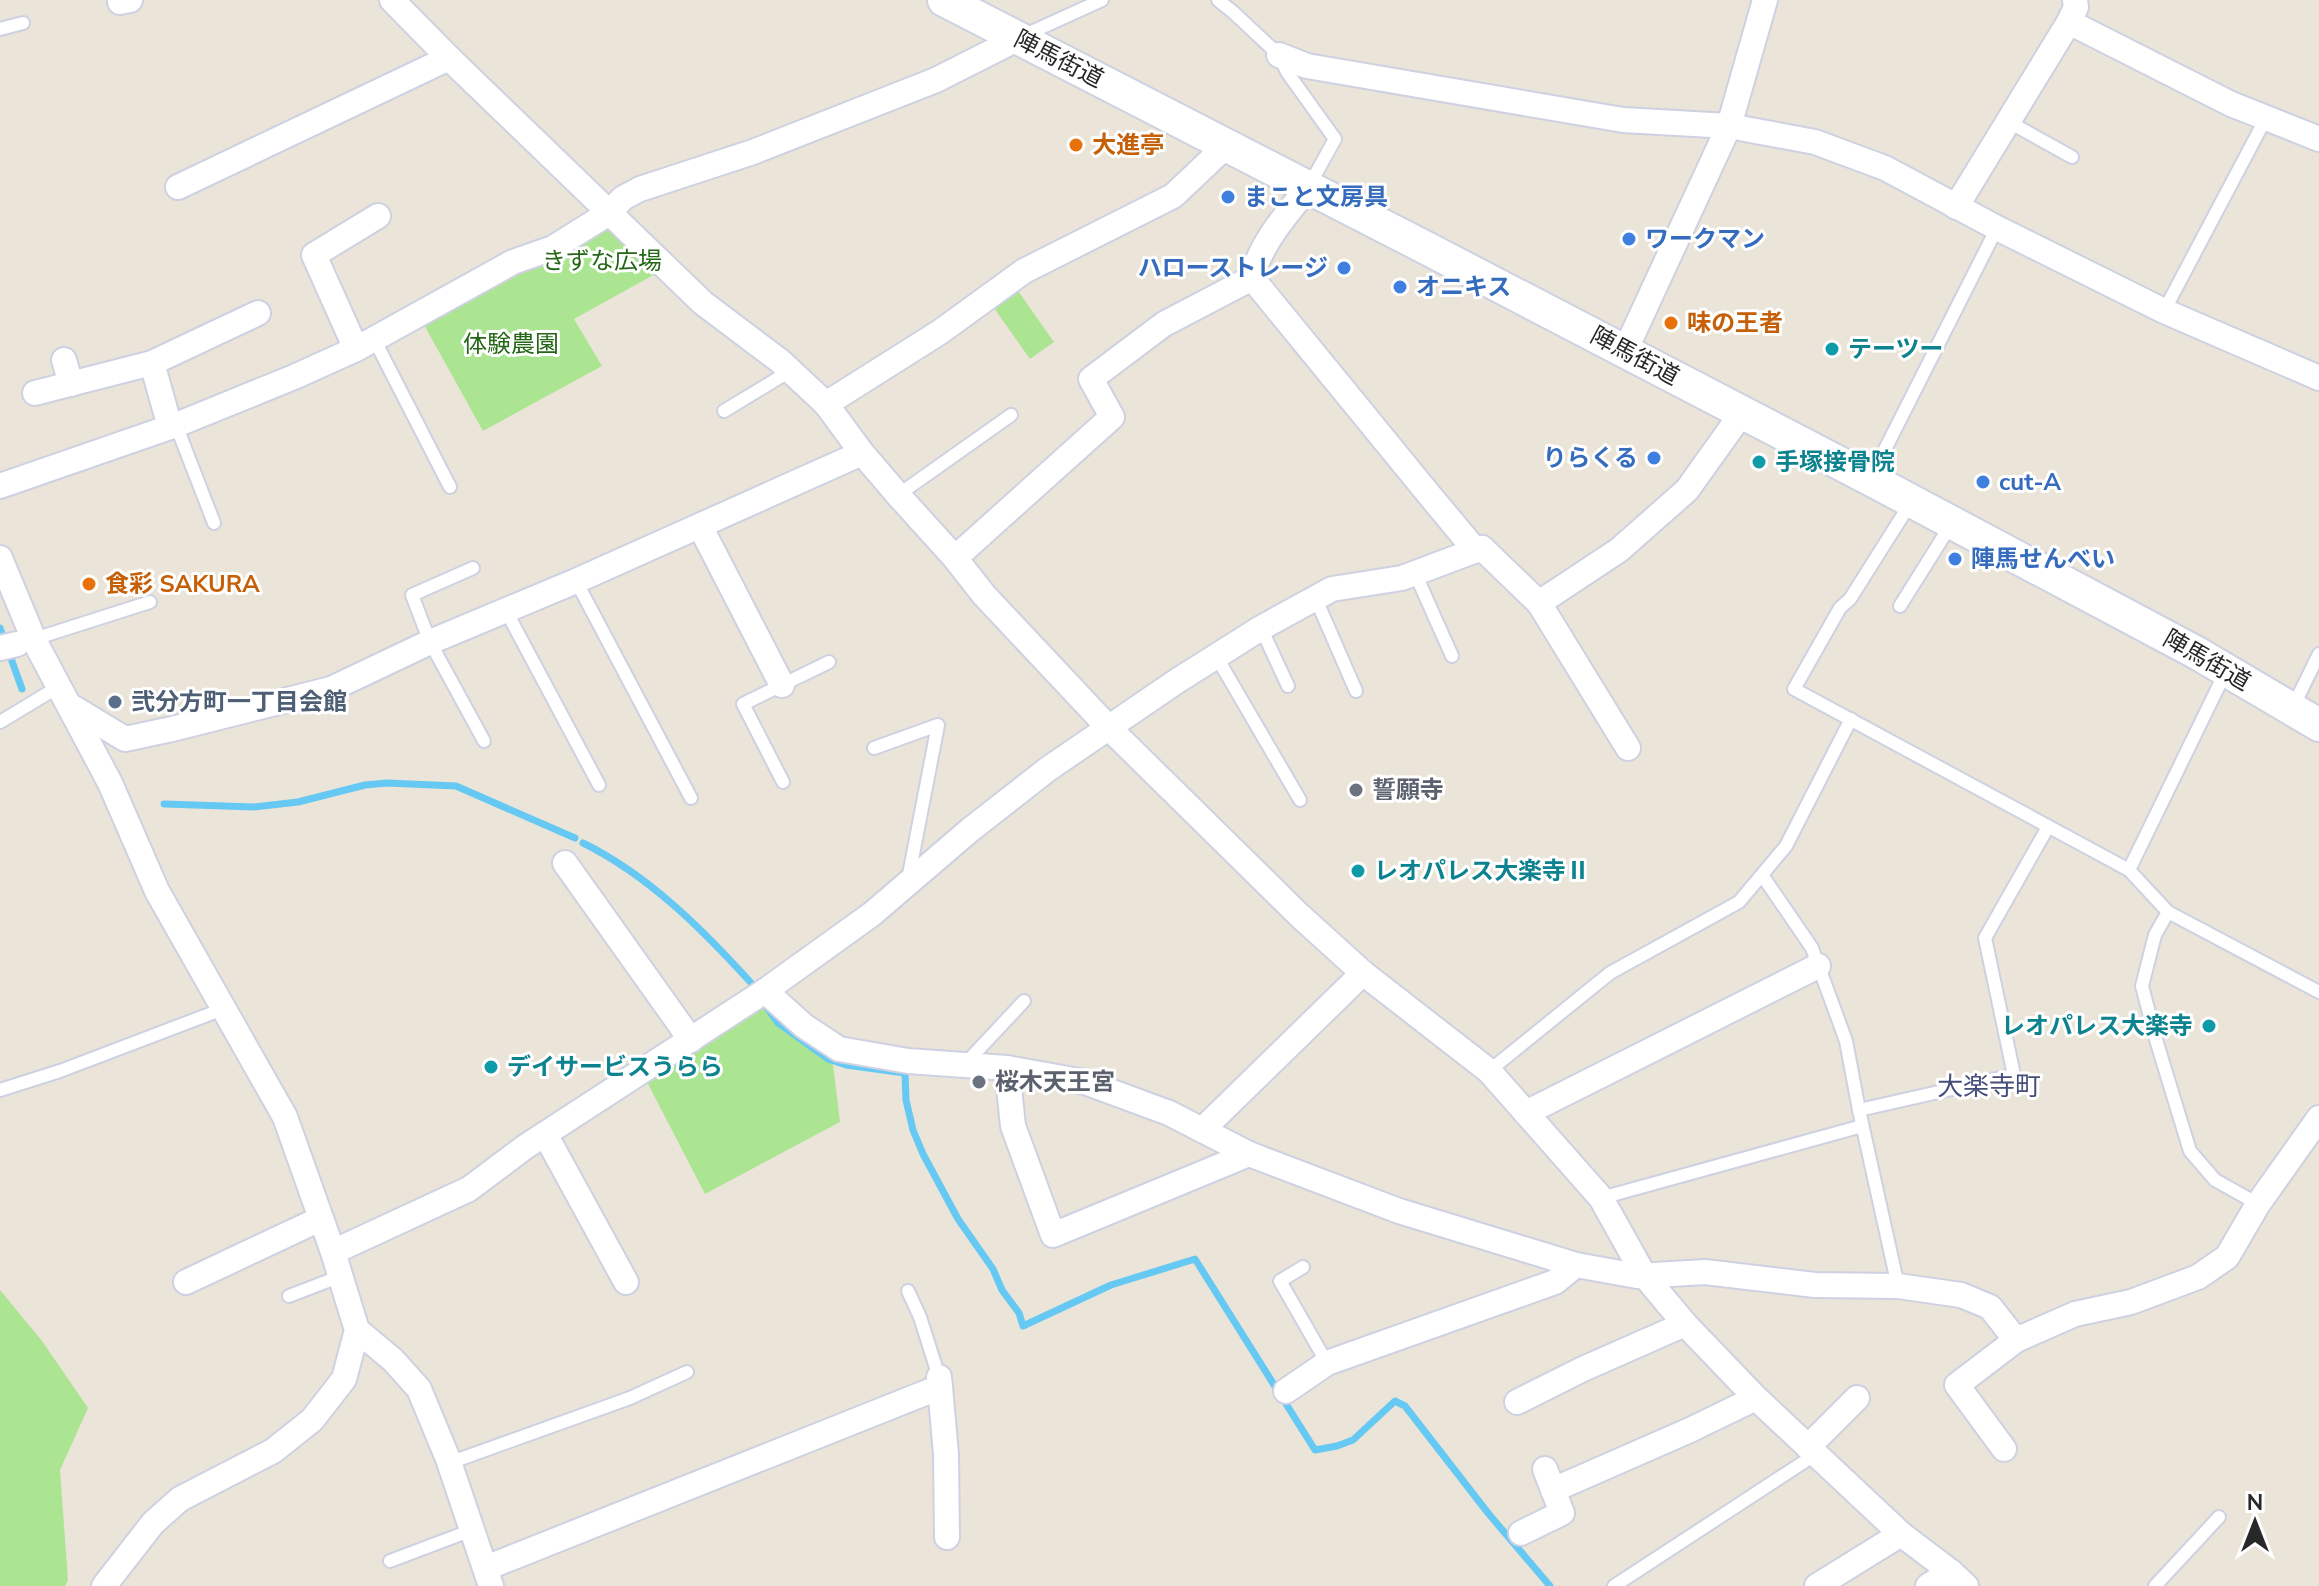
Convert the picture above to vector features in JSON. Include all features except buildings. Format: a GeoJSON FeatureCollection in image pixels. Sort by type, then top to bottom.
{"type":"FeatureCollection","features":[{"type":"Feature","properties":{"kind":"main road","name":"陣馬街道"},"geometry":{"type":"LineString","coordinates":[[944,0],[1912,501],[2226,671],[2306,718]]}},
{"type":"Feature","properties":{"kind":"street"},"geometry":{"type":"LineString","coordinates":[[120,0],[130,0]]}},
{"type":"Feature","properties":{"kind":"street"},"geometry":{"type":"LineString","coordinates":[[392,0],[703,303],[790,371],[826,404],[862,453],[984,595],[1108,727],[1288,904],[1363,973],[1489,1071],[1601,1198],[1644,1275],[1685,1324],[1812,1451],[1901,1534],[1958,1579]]}},
{"type":"Feature","properties":{"kind":"street"},"geometry":{"type":"LineString","coordinates":[[1625,351],[1729,126],[1765,0]]}},
{"type":"Feature","properties":{"kind":"street"},"geometry":{"type":"LineString","coordinates":[[1956,207],[2072,11],[2231,104],[2319,139]]}},
{"type":"Feature","properties":{"kind":"street"},"geometry":{"type":"LineString","coordinates":[[0,486],[173,426],[294,377],[365,344],[513,262],[553,248],[609,213],[623,198],[640,189],[753,152],[922,85],[1019,38]]}},
{"type":"Feature","properties":{"kind":"street"},"geometry":{"type":"LineString","coordinates":[[1279,55],[1307,66],[1333,71],[1623,120],[1729,126],[1815,142],[1885,168],[2164,311],[2319,378]]}},
{"type":"Feature","properties":{"kind":"street"},"geometry":{"type":"LineString","coordinates":[[178,187],[449,58]]}},
{"type":"Feature","properties":{"kind":"street"},"geometry":{"type":"LineString","coordinates":[[826,404],[940,332],[1024,271],[1173,196],[1227,145]]}},
{"type":"Feature","properties":{"kind":"street"},"geometry":{"type":"LineString","coordinates":[[955,558],[1112,417],[1091,379],[1164,324],[1252,278],[1255,266],[1274,233],[1290,208],[1309,187]]}},
{"type":"Feature","properties":{"kind":"street"},"geometry":{"type":"LineString","coordinates":[[365,344],[314,255],[378,216]]}},
{"type":"Feature","properties":{"kind":"street"},"geometry":{"type":"LineString","coordinates":[[1252,278],[1476,551]]}},
{"type":"Feature","properties":{"kind":"street"},"geometry":{"type":"LineString","coordinates":[[35,393],[152,363],[258,313]]}},
{"type":"Feature","properties":{"kind":"street"},"geometry":{"type":"LineString","coordinates":[[64,360],[71,384]]}},
{"type":"Feature","properties":{"kind":"street"},"geometry":{"type":"LineString","coordinates":[[152,363],[173,426]]}},
{"type":"Feature","properties":{"kind":"street"},"geometry":{"type":"LineString","coordinates":[[1539,603],[1619,550],[1687,490],[1742,413]]}},
{"type":"Feature","properties":{"kind":"street"},"geometry":{"type":"LineString","coordinates":[[0,558],[13,645],[65,697],[125,739],[331,689],[430,642],[576,581],[862,453]]}},
{"type":"Feature","properties":{"kind":"street"},"geometry":{"type":"LineString","coordinates":[[700,526],[782,685]]}},
{"type":"Feature","properties":{"kind":"street"},"geometry":{"type":"LineString","coordinates":[[333,1252],[469,1189],[545,1134],[765,991],[872,914],[970,830],[1108,727],[1261,628],[1332,589],[1402,578],[1482,548],[1539,603],[1628,748]]}},
{"type":"Feature","properties":{"kind":"street"},"geometry":{"type":"LineString","coordinates":[[65,697],[110,783],[157,891],[285,1117],[357,1330],[344,1379],[312,1420],[273,1451],[180,1499],[153,1523],[104,1586]]}},
{"type":"Feature","properties":{"kind":"street"},"geometry":{"type":"LineString","coordinates":[[565,863],[691,1040]]}},
{"type":"Feature","properties":{"kind":"street"},"geometry":{"type":"LineString","coordinates":[[1526,1113],[1818,966]]}},
{"type":"Feature","properties":{"kind":"street"},"geometry":{"type":"LineString","coordinates":[[1202,1130],[1363,973]]}},
{"type":"Feature","properties":{"kind":"street"},"geometry":{"type":"LineString","coordinates":[[765,991],[804,1026],[839,1049],[908,1061],[1007,1068],[1085,1082],[1169,1113],[1249,1154],[1399,1211],[1576,1265],[1637,1276],[1705,1272],[1815,1285],[1898,1286],[1961,1295],[1990,1307],[2016,1340]]}},
{"type":"Feature","properties":{"kind":"street"},"geometry":{"type":"LineString","coordinates":[[1007,1068],[1013,1126],[1053,1235],[1249,1154]]}},
{"type":"Feature","properties":{"kind":"street"},"geometry":{"type":"LineString","coordinates":[[2004,1449],[1957,1385],[2016,1340],[2075,1314],[2131,1302],[2198,1277],[2227,1257],[2258,1204],[2319,1118]]}},
{"type":"Feature","properties":{"kind":"street"},"geometry":{"type":"LineString","coordinates":[[545,1134],[626,1282]]}},
{"type":"Feature","properties":{"kind":"street"},"geometry":{"type":"LineString","coordinates":[[186,1282],[320,1219]]}},
{"type":"Feature","properties":{"kind":"street"},"geometry":{"type":"LineString","coordinates":[[1286,1391],[1327,1363],[1555,1282],[1576,1265]]}},
{"type":"Feature","properties":{"kind":"street"},"geometry":{"type":"LineString","coordinates":[[1517,1402],[1685,1324]]}},
{"type":"Feature","properties":{"kind":"street"},"geometry":{"type":"LineString","coordinates":[[357,1330],[393,1360],[419,1389],[449,1463],[488,1577],[939,1382],[947,1470],[947,1537]]}},
{"type":"Feature","properties":{"kind":"street"},"geometry":{"type":"LineString","coordinates":[[1521,1533],[1562,1513],[1549,1479],[1690,1430],[1756,1398]]}},
{"type":"Feature","properties":{"kind":"street"},"geometry":{"type":"LineString","coordinates":[[1812,1451],[1857,1398]]}},
{"type":"Feature","properties":{"kind":"street"},"geometry":{"type":"LineString","coordinates":[[1817,1586],[1901,1534]]}},
{"type":"Feature","properties":{"kind":"street"},"geometry":{"type":"LineString","coordinates":[[1928,1586],[1958,1579]]}},
{"type":"Feature","properties":{"kind":"lane"},"geometry":{"type":"LineString","coordinates":[[1019,38],[1102,0]]}},
{"type":"Feature","properties":{"kind":"lane"},"geometry":{"type":"LineString","coordinates":[[1218,0],[1279,55],[1287,72],[1335,139],[1309,187]]}},
{"type":"Feature","properties":{"kind":"lane"},"geometry":{"type":"LineString","coordinates":[[0,29],[23,23]]}},
{"type":"Feature","properties":{"kind":"lane"},"geometry":{"type":"LineString","coordinates":[[2164,311],[2266,118]]}},
{"type":"Feature","properties":{"kind":"lane"},"geometry":{"type":"LineString","coordinates":[[2007,121],[2072,157]]}},
{"type":"Feature","properties":{"kind":"lane"},"geometry":{"type":"LineString","coordinates":[[1870,479],[1997,228]]}},
{"type":"Feature","properties":{"kind":"lane"},"geometry":{"type":"LineString","coordinates":[[365,344],[450,487]]}},
{"type":"Feature","properties":{"kind":"lane"},"geometry":{"type":"LineString","coordinates":[[724,411],[790,371]]}},
{"type":"Feature","properties":{"kind":"lane"},"geometry":{"type":"LineString","coordinates":[[898,495],[1011,415]]}},
{"type":"Feature","properties":{"kind":"lane"},"geometry":{"type":"LineString","coordinates":[[173,426],[214,523]]}},
{"type":"Feature","properties":{"kind":"lane"},"geometry":{"type":"LineString","coordinates":[[1912,501],[1850,599],[1840,608],[1794,689],[2129,870],[2168,912],[2319,992]]}},
{"type":"Feature","properties":{"kind":"lane"},"geometry":{"type":"LineString","coordinates":[[1900,606],[1952,523]]}},
{"type":"Feature","properties":{"kind":"lane"},"geometry":{"type":"LineString","coordinates":[[473,568],[412,595],[430,642],[484,741]]}},
{"type":"Feature","properties":{"kind":"lane"},"geometry":{"type":"LineString","coordinates":[[1415,573],[1452,656]]}},
{"type":"Feature","properties":{"kind":"lane"},"geometry":{"type":"LineString","coordinates":[[576,581],[691,798]]}},
{"type":"Feature","properties":{"kind":"lane"},"geometry":{"type":"LineString","coordinates":[[1315,597],[1356,691]]}},
{"type":"Feature","properties":{"kind":"lane"},"geometry":{"type":"LineString","coordinates":[[13,645],[150,602]]}},
{"type":"Feature","properties":{"kind":"lane"},"geometry":{"type":"LineString","coordinates":[[505,609],[599,785]]}},
{"type":"Feature","properties":{"kind":"lane"},"geometry":{"type":"LineString","coordinates":[[1261,628],[1288,686]]}},
{"type":"Feature","properties":{"kind":"lane"},"geometry":{"type":"LineString","coordinates":[[2306,718],[2319,654]]}},
{"type":"Feature","properties":{"kind":"lane"},"geometry":{"type":"LineString","coordinates":[[1216,656],[1300,800]]}},
{"type":"Feature","properties":{"kind":"lane"},"geometry":{"type":"LineString","coordinates":[[783,782],[743,704],[829,662]]}},
{"type":"Feature","properties":{"kind":"lane"},"geometry":{"type":"LineString","coordinates":[[2129,870],[2226,671]]}},
{"type":"Feature","properties":{"kind":"lane"},"geometry":{"type":"LineString","coordinates":[[0,722],[65,697]]}},
{"type":"Feature","properties":{"kind":"lane"},"geometry":{"type":"LineString","coordinates":[[1489,1071],[1610,973],[1739,902],[1786,846],[1851,719]]}},
{"type":"Feature","properties":{"kind":"lane"},"geometry":{"type":"LineString","coordinates":[[874,748],[938,725],[908,883]]}},
{"type":"Feature","properties":{"kind":"lane"},"geometry":{"type":"LineString","coordinates":[[1859,1110],[2014,1075],[1985,938],[2048,827]]}},
{"type":"Feature","properties":{"kind":"lane"},"geometry":{"type":"LineString","coordinates":[[1762,875],[1812,948],[1846,1041],[1898,1286]]}},
{"type":"Feature","properties":{"kind":"lane"},"geometry":{"type":"LineString","coordinates":[[2168,912],[2155,935],[2142,986],[2190,1151],[2215,1180],[2258,1204]]}},
{"type":"Feature","properties":{"kind":"lane"},"geometry":{"type":"LineString","coordinates":[[965,1064],[1024,1001]]}},
{"type":"Feature","properties":{"kind":"lane"},"geometry":{"type":"LineString","coordinates":[[0,1090],[60,1071],[223,1009]]}},
{"type":"Feature","properties":{"kind":"lane"},"geometry":{"type":"LineString","coordinates":[[1601,1198],[1862,1126]]}},
{"type":"Feature","properties":{"kind":"lane"},"geometry":{"type":"LineString","coordinates":[[1303,1267],[1280,1281],[1327,1363]]}},
{"type":"Feature","properties":{"kind":"lane"},"geometry":{"type":"LineString","coordinates":[[289,1296],[341,1276]]}},
{"type":"Feature","properties":{"kind":"lane"},"geometry":{"type":"LineString","coordinates":[[908,1291],[920,1317],[939,1382]]}},
{"type":"Feature","properties":{"kind":"lane"},"geometry":{"type":"LineString","coordinates":[[449,1463],[630,1398],[687,1372]]}},
{"type":"Feature","properties":{"kind":"lane"},"geometry":{"type":"LineString","coordinates":[[1614,1586],[1812,1451]]}},
{"type":"Feature","properties":{"kind":"lane"},"geometry":{"type":"LineString","coordinates":[[2155,1586],[2219,1517]]}},
{"type":"Feature","properties":{"kind":"lane"},"geometry":{"type":"LineString","coordinates":[[390,1561],[472,1530]]}},
{"type":"Feature","properties":{"kind":"green space","name":"体験農園"},"geometry":{"type":"Polygon","coordinates":[[[609,213],[666,268],[574,319],[602,366],[483,431],[423,323],[609,213]]]}},
{"type":"Feature","properties":{"kind":"green space"},"geometry":{"type":"Polygon","coordinates":[[[1018,291],[1054,342],[1030,359],[994,308],[1018,291]]]}},
{"type":"Feature","properties":{"kind":"green space"},"geometry":{"type":"Polygon","coordinates":[[[764,1007],[787,1032],[833,1065],[840,1122],[705,1194],[647,1082],[764,1007]]]}},
{"type":"Feature","properties":{"kind":"green space"},"geometry":{"type":"Polygon","coordinates":[[[0,1290],[42,1341],[88,1408],[60,1470],[68,1580],[65,1586],[0,1586],[0,1290]]]}},
{"type":"Feature","properties":{"kind":"waterway"},"geometry":{"type":"LineString","coordinates":[[0,628],[22,689]]}},
{"type":"Feature","properties":{"kind":"waterway"},"geometry":{"type":"LineString","coordinates":[[164,804],[254,807],[298,802],[365,785],[456,786],[575,838]]}},
{"type":"Feature","properties":{"kind":"waterway"},"geometry":{"type":"LineString","coordinates":[[583,843],[608,856],[675,906],[753,985]]}},
{"type":"Feature","properties":{"kind":"waterway"},"geometry":{"type":"LineString","coordinates":[[766,1006],[778,1023],[828,1059],[846,1065],[905,1073],[906,1100],[923,1154],[958,1219],[1019,1313],[1023,1326],[1111,1285],[1195,1259],[1315,1450],[1353,1440],[1395,1401],[1405,1406],[1488,1513],[1550,1586]]}},
{"type":"Feature","properties":{"kind":"place","name":"大進亭"},"geometry":{"type":"Point","coordinates":[1076,145]}},
{"type":"Feature","properties":{"kind":"place","name":"まこと文房具"},"geometry":{"type":"Point","coordinates":[1228,197]}},
{"type":"Feature","properties":{"kind":"place","name":"ワークマン"},"geometry":{"type":"Point","coordinates":[1629,239]}},
{"type":"Feature","properties":{"kind":"place","name":"ハローストレージ"},"geometry":{"type":"Point","coordinates":[1344,268]}},
{"type":"Feature","properties":{"kind":"place","name":"オニキス"},"geometry":{"type":"Point","coordinates":[1400,287]}},
{"type":"Feature","properties":{"kind":"place","name":"味の王者"},"geometry":{"type":"Point","coordinates":[1671,323]}},
{"type":"Feature","properties":{"kind":"place","name":"テーツー"},"geometry":{"type":"Point","coordinates":[1832,349]}},
{"type":"Feature","properties":{"kind":"place","name":"りらくる"},"geometry":{"type":"Point","coordinates":[1654,458]}},
{"type":"Feature","properties":{"kind":"place","name":"手塚接骨院"},"geometry":{"type":"Point","coordinates":[1759,462]}},
{"type":"Feature","properties":{"kind":"place","name":"cut-A"},"geometry":{"type":"Point","coordinates":[1983,482]}},
{"type":"Feature","properties":{"kind":"place","name":"陣馬せんべい"},"geometry":{"type":"Point","coordinates":[1955,559]}},
{"type":"Feature","properties":{"kind":"place","name":"食彩 SAKURA"},"geometry":{"type":"Point","coordinates":[89,584]}},
{"type":"Feature","properties":{"kind":"place","name":"弐分方町一丁目会館"},"geometry":{"type":"Point","coordinates":[115,702]}},
{"type":"Feature","properties":{"kind":"place","name":"誓願寺"},"geometry":{"type":"Point","coordinates":[1356,790]}},
{"type":"Feature","properties":{"kind":"place","name":"レオパレス大楽寺Ⅱ"},"geometry":{"type":"Point","coordinates":[1358,871]}},
{"type":"Feature","properties":{"kind":"place","name":"レオパレス大楽寺"},"geometry":{"type":"Point","coordinates":[2209,1026]}},
{"type":"Feature","properties":{"kind":"place","name":"デイサービスうらら"},"geometry":{"type":"Point","coordinates":[491,1067]}},
{"type":"Feature","properties":{"kind":"place","name":"桜木天王宮"},"geometry":{"type":"Point","coordinates":[979,1082]}},
{"type":"Feature","properties":{"kind":"district","name":"大楽寺町"},"geometry":{"type":"Point","coordinates":[1989,1086]}},
{"type":"Feature","properties":{"kind":"park label","name":"きずな広場"},"geometry":{"type":"Point","coordinates":[602,261]}}]}
